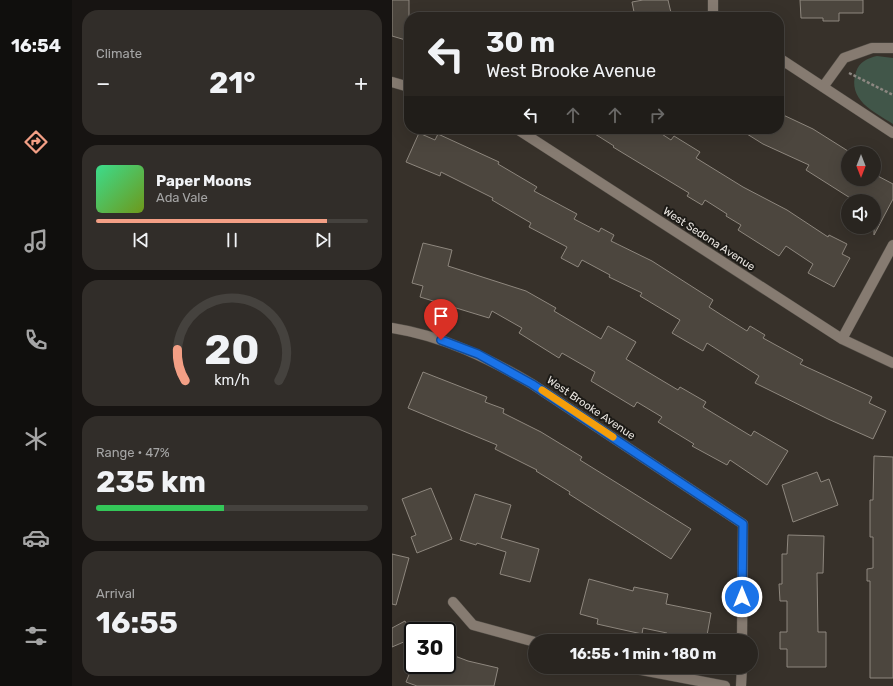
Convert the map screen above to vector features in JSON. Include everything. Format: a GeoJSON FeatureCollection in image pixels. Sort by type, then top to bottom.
{"type":"FeatureCollection","features":[{"type":"Feature","properties":{"kind":"street"},"geometry":{"type":"LineString","coordinates":[[713,0],[714,12]]}},
{"type":"Feature","properties":{"kind":"street"},"geometry":{"type":"LineString","coordinates":[[823,87],[844,58],[872,48],[893,48]]}},
{"type":"Feature","properties":{"kind":"street"},"geometry":{"type":"LineString","coordinates":[[784,61],[893,134]]}},
{"type":"Feature","properties":{"kind":"street"},"geometry":{"type":"LineString","coordinates":[[392,82],[404,86]]}},
{"type":"Feature","properties":{"kind":"street","name":"West Sedona Avenue"},"geometry":{"type":"LineString","coordinates":[[525,134],[842,339],[893,363]]}},
{"type":"Feature","properties":{"kind":"street"},"geometry":{"type":"LineString","coordinates":[[842,339],[893,245]]}},
{"type":"Feature","properties":{"kind":"street","name":"West Brooke Avenue"},"geometry":{"type":"LineString","coordinates":[[392,328],[419,333],[441,340],[503,366],[743,524],[742,634]]}},
{"type":"Feature","properties":{"kind":"street"},"geometry":{"type":"LineString","coordinates":[[453,602],[472,625],[528,640]]}},
{"type":"Feature","properties":{"kind":"street"},"geometry":{"type":"LineString","coordinates":[[662,674],[725,686]]}},
{"type":"Feature","properties":{"kind":"street"},"geometry":{"type":"LineString","coordinates":[[742,674],[742,686]]}},
{"type":"Feature","properties":{"kind":"path"},"geometry":{"type":"LineString","coordinates":[[837,66],[893,95]]}},
{"type":"Feature","properties":{"kind":"green space"},"geometry":{"type":"Polygon","coordinates":[[[877,56],[893,58],[893,124],[864,104],[858,97],[855,90],[854,82],[857,69],[867,59],[877,56]]]}},
{"type":"Feature","properties":{"kind":"building"},"geometry":{"type":"Polygon","coordinates":[[[392,0],[409,0],[409,12],[404,12],[404,40],[392,36],[392,0]]]}},
{"type":"Feature","properties":{"kind":"building"},"geometry":{"type":"Polygon","coordinates":[[[643,0],[668,0],[671,12],[634,12],[632,2],[643,0]]]}},
{"type":"Feature","properties":{"kind":"building"},"geometry":{"type":"Polygon","coordinates":[[[800,0],[863,0],[863,13],[839,13],[839,21],[823,21],[823,18],[801,18],[800,0]]]}},
{"type":"Feature","properties":{"kind":"building"},"geometry":{"type":"Polygon","coordinates":[[[784,115],[813,129],[841,147],[841,186],[881,186],[881,178],[893,184],[893,199],[881,222],[881,194],[844,194],[806,170],[809,165],[763,144],[747,134],[784,134],[784,115]]]}},
{"type":"Feature","properties":{"kind":"building"},"geometry":{"type":"Polygon","coordinates":[[[419,134],[435,140],[438,134],[499,162],[498,164],[537,187],[534,191],[577,214],[574,219],[599,232],[601,228],[614,235],[611,241],[652,261],[713,300],[709,307],[723,316],[747,331],[750,326],[765,335],[763,338],[803,360],[800,364],[872,397],[869,403],[886,411],[873,439],[828,419],[755,383],[759,376],[707,343],[703,351],[672,333],[680,320],[640,296],[642,293],[609,277],[610,275],[582,260],[578,267],[561,258],[567,247],[529,227],[531,223],[492,200],[493,198],[441,172],[440,176],[406,162],[419,134]]]}},
{"type":"Feature","properties":{"kind":"building"},"geometry":{"type":"Polygon","coordinates":[[[595,134],[662,134],[671,140],[674,136],[700,152],[696,158],[743,187],[787,210],[828,237],[829,235],[847,244],[842,254],[850,258],[834,287],[808,273],[813,264],[786,246],[779,256],[738,230],[741,225],[726,216],[727,214],[705,200],[702,205],[687,196],[689,193],[613,147],[614,146],[595,134]]]}},
{"type":"Feature","properties":{"kind":"building"},"geometry":{"type":"Polygon","coordinates":[[[423,243],[452,250],[448,266],[526,291],[556,308],[554,311],[601,339],[608,326],[636,342],[626,359],[678,390],[680,387],[706,402],[703,407],[751,436],[754,431],[788,451],[767,485],[730,460],[727,465],[692,446],[694,444],[658,422],[662,417],[637,402],[634,407],[591,381],[595,372],[562,353],[559,358],[519,333],[522,328],[492,311],[489,318],[420,297],[423,286],[412,283],[423,243]]]}},
{"type":"Feature","properties":{"kind":"building"},"geometry":{"type":"Polygon","coordinates":[[[423,372],[487,397],[485,402],[504,409],[503,413],[541,432],[582,457],[580,460],[691,529],[671,559],[569,494],[570,492],[536,471],[537,470],[495,449],[497,445],[408,408],[423,372]]]}},
{"type":"Feature","properties":{"kind":"building"},"geometry":{"type":"Polygon","coordinates":[[[874,456],[893,457],[893,678],[870,678],[870,581],[867,581],[867,569],[873,568],[873,537],[870,537],[870,500],[873,500],[874,456]]]}},
{"type":"Feature","properties":{"kind":"building"},"geometry":{"type":"Polygon","coordinates":[[[817,472],[821,482],[829,479],[838,505],[793,522],[782,485],[817,472]]]}},
{"type":"Feature","properties":{"kind":"building"},"geometry":{"type":"Polygon","coordinates":[[[431,488],[452,539],[417,553],[411,537],[416,535],[402,499],[431,488]]]}},
{"type":"Feature","properties":{"kind":"building"},"geometry":{"type":"Polygon","coordinates":[[[475,494],[511,505],[501,538],[539,549],[530,582],[500,574],[506,552],[477,543],[476,545],[460,540],[475,494]]]}},
{"type":"Feature","properties":{"kind":"building"},"geometry":{"type":"Polygon","coordinates":[[[788,535],[824,536],[823,573],[817,573],[818,632],[826,632],[826,667],[787,667],[787,649],[780,649],[780,632],[787,632],[787,601],[780,601],[779,584],[782,584],[782,554],[787,554],[788,535]]]}},
{"type":"Feature","properties":{"kind":"building"},"geometry":{"type":"Polygon","coordinates":[[[392,554],[409,558],[396,605],[392,604],[392,554]]]}},
{"type":"Feature","properties":{"kind":"building"},"geometry":{"type":"Polygon","coordinates":[[[589,579],[633,591],[634,587],[668,594],[666,604],[711,613],[707,634],[667,634],[643,628],[642,634],[597,624],[598,619],[580,614],[589,579]]]}},
{"type":"Feature","properties":{"kind":"building"},"geometry":{"type":"Polygon","coordinates":[[[405,621],[404,642],[392,647],[392,628],[405,621]]]}},
{"type":"Feature","properties":{"kind":"building"},"geometry":{"type":"Polygon","coordinates":[[[456,656],[468,661],[498,668],[494,686],[417,686],[406,682],[409,674],[456,674],[456,656]]]}},
{"type":"Feature","properties":{"kind":"slow traffic"},"geometry":{"type":"LineString","coordinates":[[542,390],[613,437]]}},
{"type":"Feature","properties":{"kind":"route"},"geometry":{"type":"LineString","coordinates":[[441,340],[459,346],[503,366],[743,524],[742,597]]}}]}
